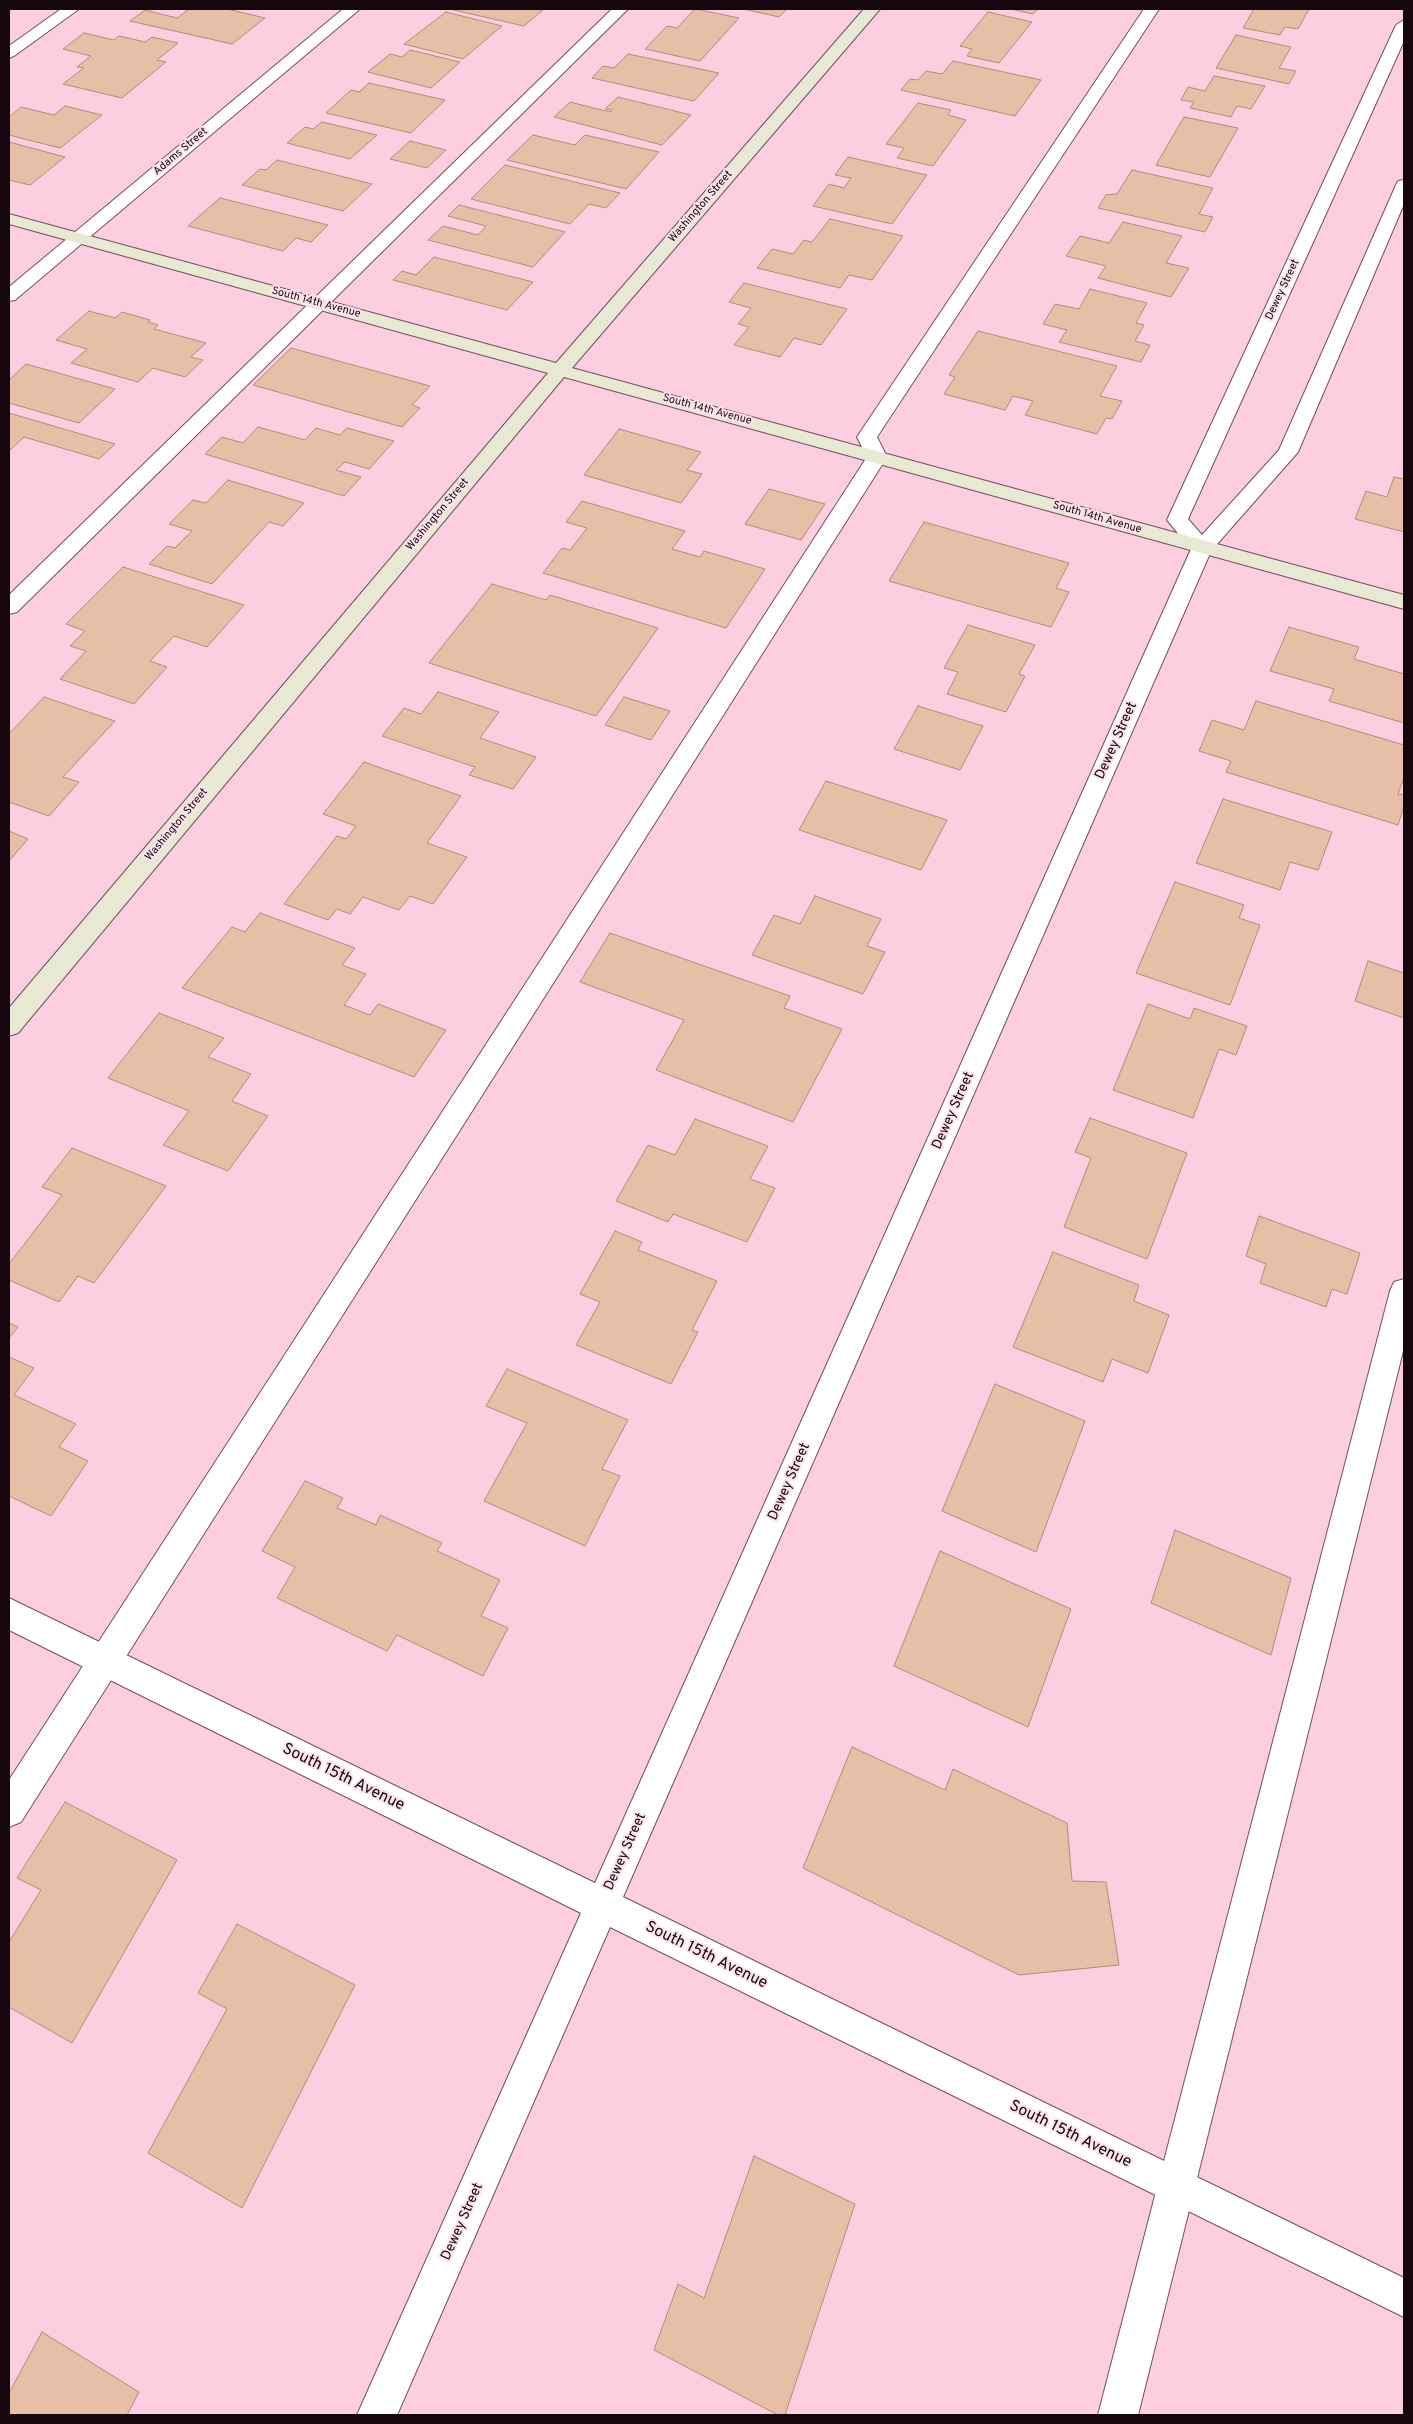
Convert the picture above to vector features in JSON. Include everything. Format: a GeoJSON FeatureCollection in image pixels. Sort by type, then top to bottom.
{"type":"FeatureCollection","features":[{"type":"Feature","properties":{"kind":"street"},"geometry":{"type":"LineString","coordinates":[[9,53],[71,9]]}},
{"type":"Feature","properties":{"kind":"street","name":"Adams Street"},"geometry":{"type":"LineString","coordinates":[[9,296],[352,9]]}},
{"type":"Feature","properties":{"kind":"street"},"geometry":{"type":"LineString","coordinates":[[9,607],[620,9]]}},
{"type":"Feature","properties":{"kind":"street","name":"Washington Street"},"geometry":{"type":"LineString","coordinates":[[9,1026],[560,370],[872,9]]}},
{"type":"Feature","properties":{"kind":"street"},"geometry":{"type":"LineString","coordinates":[[9,1810],[877,457],[867,437],[1151,9]]}},
{"type":"Feature","properties":{"kind":"street","name":"Dewey Street"},"geometry":{"type":"LineString","coordinates":[[1202,548],[1177,520],[1404,26]]}},
{"type":"Feature","properties":{"kind":"street","name":"Dewey Street"},"geometry":{"type":"LineString","coordinates":[[378,2415],[1202,548],[1288,452],[1404,185]]}},
{"type":"Feature","properties":{"kind":"street","name":"South 14th Avenue"},"geometry":{"type":"LineString","coordinates":[[9,219],[1404,602]]}},
{"type":"Feature","properties":{"kind":"street"},"geometry":{"type":"LineString","coordinates":[[1118,2415],[1404,1290]]}},
{"type":"Feature","properties":{"kind":"street","name":"South 15th Avenue"},"geometry":{"type":"LineString","coordinates":[[9,1614],[1404,2298]]}},
{"type":"Feature","properties":{"kind":"building"},"geometry":{"type":"Polygon","coordinates":[[[189,9],[227,9],[265,18],[232,44],[130,21],[145,10],[177,18],[189,9]]]}},
{"type":"Feature","properties":{"kind":"building"},"geometry":{"type":"Polygon","coordinates":[[[449,9],[544,9],[524,26],[449,9]]]}},
{"type":"Feature","properties":{"kind":"building"},"geometry":{"type":"Polygon","coordinates":[[[695,9],[739,18],[700,61],[645,49],[667,26],[677,28],[695,9]]]}},
{"type":"Feature","properties":{"kind":"building"},"geometry":{"type":"Polygon","coordinates":[[[743,9],[787,9],[779,17],[743,9]]]}},
{"type":"Feature","properties":{"kind":"building"},"geometry":{"type":"Polygon","coordinates":[[[1011,9],[1038,9],[1033,14],[1011,9]]]}},
{"type":"Feature","properties":{"kind":"building"},"geometry":{"type":"Polygon","coordinates":[[[1254,9],[1309,9],[1298,29],[1285,27],[1280,35],[1243,28],[1254,9]]]}},
{"type":"Feature","properties":{"kind":"building"},"geometry":{"type":"Polygon","coordinates":[[[446,12],[502,26],[463,59],[404,44],[446,12]]]}},
{"type":"Feature","properties":{"kind":"building"},"geometry":{"type":"Polygon","coordinates":[[[988,12],[1032,22],[999,63],[967,56],[972,49],[960,46],[988,12]]]}},
{"type":"Feature","properties":{"kind":"building"},"geometry":{"type":"Polygon","coordinates":[[[84,33],[114,40],[119,36],[145,42],[152,37],[178,43],[157,60],[166,62],[122,98],[63,84],[84,68],[77,67],[91,56],[63,49],[84,33]]]}},
{"type":"Feature","properties":{"kind":"building"},"geometry":{"type":"Polygon","coordinates":[[[1236,35],[1291,47],[1279,68],[1296,71],[1289,84],[1216,68],[1236,35]]]}},
{"type":"Feature","properties":{"kind":"building"},"geometry":{"type":"Polygon","coordinates":[[[410,50],[460,62],[431,88],[368,72],[390,54],[402,57],[410,50]]]}},
{"type":"Feature","properties":{"kind":"building"},"geometry":{"type":"Polygon","coordinates":[[[628,54],[719,73],[694,101],[592,78],[603,66],[614,68],[628,54]]]}},
{"type":"Feature","properties":{"kind":"building"},"geometry":{"type":"Polygon","coordinates":[[[953,61],[1041,80],[1015,116],[901,90],[910,79],[918,80],[926,71],[942,74],[953,61]]]}},
{"type":"Feature","properties":{"kind":"building"},"geometry":{"type":"Polygon","coordinates":[[[1214,76],[1265,86],[1251,109],[1237,106],[1231,117],[1190,108],[1194,102],[1181,100],[1188,87],[1205,91],[1214,76]]]}},
{"type":"Feature","properties":{"kind":"building"},"geometry":{"type":"Polygon","coordinates":[[[369,83],[445,100],[411,133],[326,113],[351,90],[359,92],[369,83]]]}},
{"type":"Feature","properties":{"kind":"building"},"geometry":{"type":"Polygon","coordinates":[[[618,97],[691,115],[662,145],[554,117],[570,102],[610,112],[612,110],[605,109],[618,97]]]}},
{"type":"Feature","properties":{"kind":"building"},"geometry":{"type":"Polygon","coordinates":[[[918,103],[951,110],[948,115],[966,120],[933,166],[897,158],[904,148],[886,144],[918,103]]]}},
{"type":"Feature","properties":{"kind":"building"},"geometry":{"type":"Polygon","coordinates":[[[65,106],[102,115],[60,148],[9,135],[9,117],[21,107],[54,115],[65,106]]]}},
{"type":"Feature","properties":{"kind":"building"},"geometry":{"type":"Polygon","coordinates":[[[1184,117],[1238,128],[1210,177],[1156,165],[1184,117]]]}},
{"type":"Feature","properties":{"kind":"building"},"geometry":{"type":"Polygon","coordinates":[[[322,122],[377,135],[350,159],[287,143],[305,127],[313,129],[322,122]]]}},
{"type":"Feature","properties":{"kind":"building"},"geometry":{"type":"Polygon","coordinates":[[[533,135],[575,145],[585,135],[659,152],[626,189],[507,160],[533,135]]]}},
{"type":"Feature","properties":{"kind":"building"},"geometry":{"type":"Polygon","coordinates":[[[410,141],[446,150],[427,168],[390,159],[410,141]]]}},
{"type":"Feature","properties":{"kind":"building"},"geometry":{"type":"Polygon","coordinates":[[[9,142],[65,157],[30,185],[9,180],[9,142]]]}},
{"type":"Feature","properties":{"kind":"building"},"geometry":{"type":"Polygon","coordinates":[[[848,157],[927,175],[892,224],[813,206],[829,184],[844,188],[851,178],[835,175],[848,157]]]}},
{"type":"Feature","properties":{"kind":"building"},"geometry":{"type":"Polygon","coordinates":[[[277,160],[372,184],[343,211],[242,185],[260,169],[266,170],[277,160]]]}},
{"type":"Feature","properties":{"kind":"building"},"geometry":{"type":"Polygon","coordinates":[[[505,165],[620,193],[606,208],[589,204],[570,224],[471,199],[505,165]]]}},
{"type":"Feature","properties":{"kind":"building"},"geometry":{"type":"Polygon","coordinates":[[[1132,170],[1213,188],[1199,214],[1213,217],[1205,232],[1098,208],[1106,195],[1117,194],[1132,170]]]}},
{"type":"Feature","properties":{"kind":"building"},"geometry":{"type":"Polygon","coordinates":[[[220,198],[328,225],[311,242],[296,238],[283,251],[188,226],[220,198]]]}},
{"type":"Feature","properties":{"kind":"building"},"geometry":{"type":"Polygon","coordinates":[[[459,205],[565,232],[533,267],[428,240],[443,226],[478,235],[486,226],[448,216],[459,205]]]}},
{"type":"Feature","properties":{"kind":"building"},"geometry":{"type":"Polygon","coordinates":[[[830,219],[903,236],[872,280],[849,275],[840,288],[757,268],[772,249],[793,254],[804,240],[812,242],[830,219]]]}},
{"type":"Feature","properties":{"kind":"building"},"geometry":{"type":"Polygon","coordinates":[[[1123,222],[1182,236],[1166,263],[1189,268],[1171,297],[1098,278],[1106,266],[1066,256],[1080,236],[1109,243],[1123,222]]]}},
{"type":"Feature","properties":{"kind":"building"},"geometry":{"type":"Polygon","coordinates":[[[434,257],[533,282],[507,310],[393,280],[402,271],[416,275],[434,257]]]}},
{"type":"Feature","properties":{"kind":"building"},"geometry":{"type":"Polygon","coordinates":[[[744,283],[847,309],[821,345],[794,338],[780,357],[734,345],[749,327],[738,324],[751,308],[729,302],[744,283]]]}},
{"type":"Feature","properties":{"kind":"building"},"geometry":{"type":"Polygon","coordinates":[[[1090,289],[1147,303],[1136,323],[1144,325],[1135,341],[1150,345],[1141,362],[1059,342],[1067,330],[1043,324],[1055,304],[1079,309],[1090,289]]]}},
{"type":"Feature","properties":{"kind":"building"},"geometry":{"type":"Polygon","coordinates":[[[89,311],[115,318],[122,312],[150,320],[148,322],[158,325],[154,329],[206,343],[191,357],[203,360],[185,377],[153,368],[138,382],[71,363],[87,349],[56,340],[89,311]]]}},
{"type":"Feature","properties":{"kind":"building"},"geometry":{"type":"Polygon","coordinates":[[[978,331],[1117,366],[1100,396],[1122,401],[1112,419],[1106,418],[1097,434],[1025,415],[1033,401],[1013,396],[1005,410],[944,394],[955,377],[949,375],[978,331]]]}},
{"type":"Feature","properties":{"kind":"building"},"geometry":{"type":"Polygon","coordinates":[[[291,348],[430,386],[412,405],[420,408],[402,427],[253,385],[291,348]]]}},
{"type":"Feature","properties":{"kind":"building"},"geometry":{"type":"Polygon","coordinates":[[[26,364],[115,389],[79,423],[9,403],[9,380],[26,364]]]}},
{"type":"Feature","properties":{"kind":"building"},"geometry":{"type":"Polygon","coordinates":[[[9,413],[115,444],[99,459],[24,437],[9,451],[9,413]]]}},
{"type":"Feature","properties":{"kind":"building"},"geometry":{"type":"Polygon","coordinates":[[[258,427],[305,440],[316,428],[340,435],[347,428],[394,441],[369,469],[345,462],[336,470],[361,477],[344,496],[205,454],[222,437],[243,443],[258,427]]]}},
{"type":"Feature","properties":{"kind":"building"},"geometry":{"type":"Polygon","coordinates":[[[619,429],[701,452],[687,470],[702,474],[681,503],[584,475],[619,429]]]}},
{"type":"Feature","properties":{"kind":"building"},"geometry":{"type":"Polygon","coordinates":[[[1394,477],[1403,479],[1404,477],[1404,532],[1355,519],[1366,491],[1387,497],[1394,477]]]}},
{"type":"Feature","properties":{"kind":"building"},"geometry":{"type":"Polygon","coordinates":[[[228,480],[304,503],[283,526],[269,522],[212,584],[149,564],[167,546],[175,548],[192,531],[169,524],[193,500],[206,503],[228,480]]]}},
{"type":"Feature","properties":{"kind":"building"},"geometry":{"type":"Polygon","coordinates":[[[769,489],[825,504],[801,540],[745,524],[769,489]]]}},
{"type":"Feature","properties":{"kind":"building"},"geometry":{"type":"Polygon","coordinates":[[[582,501],[685,531],[672,549],[700,557],[704,551],[765,569],[726,628],[543,573],[562,548],[570,550],[587,528],[566,522],[582,501]]]}},
{"type":"Feature","properties":{"kind":"building"},"geometry":{"type":"Polygon","coordinates":[[[924,522],[1069,563],[1056,588],[1069,592],[1051,627],[889,581],[924,522]]]}},
{"type":"Feature","properties":{"kind":"building"},"geometry":{"type":"Polygon","coordinates":[[[123,567],[244,605],[207,647],[174,636],[150,661],[167,667],[134,704],[60,679],[86,651],[70,646],[85,631],[66,624],[123,567]]]}},
{"type":"Feature","properties":{"kind":"building"},"geometry":{"type":"Polygon","coordinates":[[[492,584],[546,600],[550,595],[658,628],[596,716],[429,663],[492,584]]]}},
{"type":"Feature","properties":{"kind":"building"},"geometry":{"type":"Polygon","coordinates":[[[968,625],[1035,645],[1019,674],[1025,676],[1006,712],[947,694],[958,672],[944,668],[968,625]]]}},
{"type":"Feature","properties":{"kind":"building"},"geometry":{"type":"Polygon","coordinates":[[[1289,627],[1359,647],[1354,659],[1404,674],[1404,723],[1329,701],[1334,689],[1270,671],[1289,627]]]}},
{"type":"Feature","properties":{"kind":"building"},"geometry":{"type":"Polygon","coordinates":[[[438,692],[499,712],[480,738],[536,757],[513,789],[469,775],[475,767],[382,736],[404,708],[421,714],[438,692]]]}},
{"type":"Feature","properties":{"kind":"building"},"geometry":{"type":"Polygon","coordinates":[[[44,697],[115,721],[63,777],[79,782],[49,816],[9,802],[9,734],[44,697]]]}},
{"type":"Feature","properties":{"kind":"building"},"geometry":{"type":"Polygon","coordinates":[[[624,697],[670,711],[651,740],[605,725],[624,697]]]}},
{"type":"Feature","properties":{"kind":"building"},"geometry":{"type":"Polygon","coordinates":[[[1256,701],[1404,745],[1404,777],[1398,794],[1404,795],[1404,806],[1398,825],[1226,772],[1231,761],[1199,751],[1212,720],[1244,730],[1256,701]]]}},
{"type":"Feature","properties":{"kind":"building"},"geometry":{"type":"Polygon","coordinates":[[[918,706],[983,726],[960,770],[894,749],[918,706]]]}},
{"type":"Feature","properties":{"kind":"building"},"geometry":{"type":"Polygon","coordinates":[[[364,762],[461,796],[427,843],[467,857],[433,904],[410,896],[399,910],[363,897],[350,914],[337,909],[328,920],[284,904],[337,836],[346,839],[356,826],[323,814],[364,762]]]}},
{"type":"Feature","properties":{"kind":"building"},"geometry":{"type":"Polygon","coordinates":[[[826,781],[947,820],[921,870],[799,830],[826,781]]]}},
{"type":"Feature","properties":{"kind":"building"},"geometry":{"type":"Polygon","coordinates":[[[1223,799],[1332,832],[1318,870],[1290,862],[1280,890],[1196,863],[1223,799]]]}},
{"type":"Feature","properties":{"kind":"building"},"geometry":{"type":"Polygon","coordinates":[[[9,831],[28,839],[9,861],[9,831]]]}},
{"type":"Feature","properties":{"kind":"building"},"geometry":{"type":"Polygon","coordinates":[[[1175,882],[1244,905],[1239,918],[1260,925],[1230,1005],[1136,973],[1175,882]]]}},
{"type":"Feature","properties":{"kind":"building"},"geometry":{"type":"Polygon","coordinates":[[[815,896],[881,919],[867,946],[885,952],[863,994],[752,955],[774,915],[800,924],[815,896]]]}},
{"type":"Feature","properties":{"kind":"building"},"geometry":{"type":"Polygon","coordinates":[[[260,913],[355,948],[342,965],[366,974],[344,1005],[370,1015],[378,1004],[446,1030],[414,1077],[182,988],[232,927],[245,932],[260,913]]]}},
{"type":"Feature","properties":{"kind":"building"},"geometry":{"type":"Polygon","coordinates":[[[610,933],[790,996],[784,1008],[842,1029],[793,1122],[656,1070],[684,1020],[580,982],[610,933]]]}},
{"type":"Feature","properties":{"kind":"building"},"geometry":{"type":"Polygon","coordinates":[[[1368,961],[1404,973],[1404,1018],[1355,1001],[1368,961]]]}},
{"type":"Feature","properties":{"kind":"building"},"geometry":{"type":"Polygon","coordinates":[[[1148,1004],[1190,1019],[1194,1008],[1247,1026],[1236,1055],[1219,1049],[1193,1118],[1113,1090],[1148,1004]]]}},
{"type":"Feature","properties":{"kind":"building"},"geometry":{"type":"Polygon","coordinates":[[[159,1013],[224,1038],[208,1057],[251,1074],[232,1101],[268,1116],[228,1171],[163,1145],[189,1111],[108,1078],[159,1013]]]}},
{"type":"Feature","properties":{"kind":"building"},"geometry":{"type":"Polygon","coordinates":[[[1090,1118],[1187,1153],[1147,1259],[1064,1227],[1091,1158],[1075,1152],[1090,1118]]]}},
{"type":"Feature","properties":{"kind":"building"},"geometry":{"type":"Polygon","coordinates":[[[695,1119],[768,1146],[750,1179],[775,1188],[747,1242],[673,1214],[668,1222],[616,1201],[648,1145],[675,1155],[695,1119]]]}},
{"type":"Feature","properties":{"kind":"building"},"geometry":{"type":"Polygon","coordinates":[[[72,1148],[166,1186],[94,1283],[78,1276],[59,1302],[9,1280],[9,1264],[62,1195],[42,1187],[72,1148]]]}},
{"type":"Feature","properties":{"kind":"building"},"geometry":{"type":"Polygon","coordinates":[[[1259,1216],[1360,1253],[1347,1294],[1332,1289],[1326,1307],[1260,1283],[1266,1264],[1246,1256],[1259,1216]]]}},
{"type":"Feature","properties":{"kind":"building"},"geometry":{"type":"Polygon","coordinates":[[[615,1231],[642,1242],[638,1250],[717,1281],[692,1330],[698,1332],[671,1384],[576,1345],[600,1302],[580,1294],[615,1231]]]}},
{"type":"Feature","properties":{"kind":"building"},"geometry":{"type":"Polygon","coordinates":[[[1053,1252],[1139,1285],[1134,1301],[1169,1315],[1148,1373],[1112,1359],[1103,1382],[1013,1347],[1053,1252]]]}},
{"type":"Feature","properties":{"kind":"building"},"geometry":{"type":"Polygon","coordinates":[[[9,1323],[18,1327],[9,1338],[9,1323]]]}},
{"type":"Feature","properties":{"kind":"building"},"geometry":{"type":"Polygon","coordinates":[[[9,1357],[34,1368],[14,1395],[76,1424],[59,1447],[88,1461],[51,1516],[9,1496],[9,1357]]]}},
{"type":"Feature","properties":{"kind":"building"},"geometry":{"type":"Polygon","coordinates":[[[507,1369],[628,1420],[602,1469],[620,1476],[585,1546],[484,1501],[527,1423],[486,1406],[507,1369]]]}},
{"type":"Feature","properties":{"kind":"building"},"geometry":{"type":"Polygon","coordinates":[[[995,1384],[1085,1421],[1036,1552],[942,1511],[995,1384]]]}},
{"type":"Feature","properties":{"kind":"building"},"geometry":{"type":"Polygon","coordinates":[[[305,1481],[343,1498],[337,1508],[376,1525],[380,1515],[442,1543],[437,1551],[500,1580],[481,1616],[508,1628],[483,1676],[397,1635],[387,1651],[277,1598],[295,1567],[262,1551],[305,1481]]]}},
{"type":"Feature","properties":{"kind":"building"},"geometry":{"type":"Polygon","coordinates":[[[1175,1530],[1291,1578],[1271,1655],[1151,1603],[1175,1530]]]}},
{"type":"Feature","properties":{"kind":"building"},"geometry":{"type":"Polygon","coordinates":[[[940,1551],[1071,1609],[1028,1727],[894,1666],[940,1551]]]}},
{"type":"Feature","properties":{"kind":"building"},"geometry":{"type":"Polygon","coordinates":[[[852,1747],[945,1790],[953,1769],[1067,1823],[1072,1881],[1106,1882],[1119,1965],[1019,1975],[803,1868],[852,1747]]]}},
{"type":"Feature","properties":{"kind":"building"},"geometry":{"type":"Polygon","coordinates":[[[65,1802],[177,1860],[72,2043],[9,2007],[9,1942],[41,1890],[17,1878],[65,1802]]]}},
{"type":"Feature","properties":{"kind":"building"},"geometry":{"type":"Polygon","coordinates":[[[237,1924],[355,1985],[242,2208],[148,2153],[227,2009],[198,1993],[237,1924]]]}},
{"type":"Feature","properties":{"kind":"building"},"geometry":{"type":"Polygon","coordinates":[[[754,2156],[855,2204],[785,2415],[778,2415],[654,2350],[678,2284],[704,2298],[754,2156]]]}},
{"type":"Feature","properties":{"kind":"building"},"geometry":{"type":"Polygon","coordinates":[[[42,2332],[139,2392],[127,2415],[9,2415],[9,2393],[42,2332]]]}}]}
